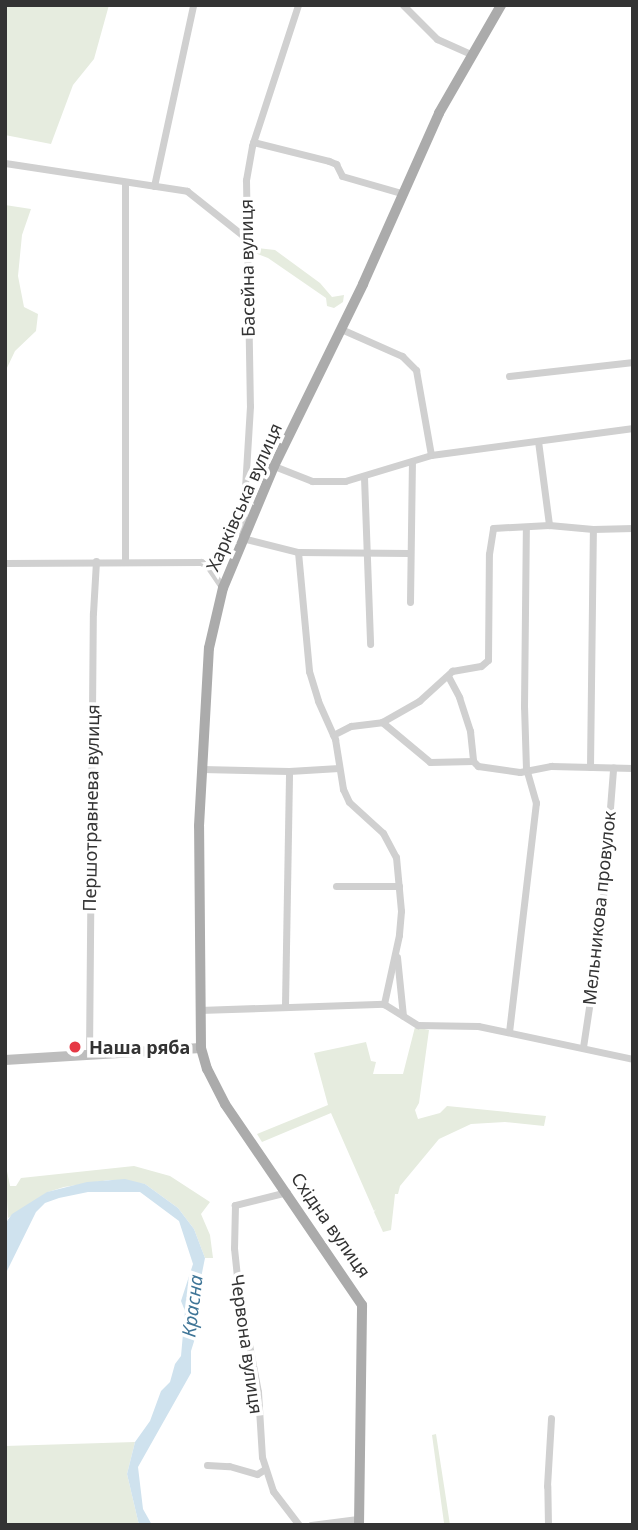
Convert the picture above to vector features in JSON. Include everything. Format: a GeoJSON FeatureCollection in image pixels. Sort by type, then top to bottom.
{"type":"FeatureCollection","features":[{"type":"Feature","properties":{"kind":"main road","name":"Харківська вулиця"},"geometry":{"type":"LineString","coordinates":[[201,1048],[199,1010],[202,769],[209,648],[223,587],[274,466],[341,329],[439,113],[501,5]]}},
{"type":"Feature","properties":{"kind":"main road","name":"Східна вулиця"},"geometry":{"type":"LineString","coordinates":[[201,1048],[206,1069],[225,1104],[362,1305],[358,1522]]}},
{"type":"Feature","properties":{"kind":"street"},"geometry":{"type":"LineString","coordinates":[[154,186],[193,5]]}},
{"type":"Feature","properties":{"kind":"street","name":"Басейна вулиця"},"geometry":{"type":"LineString","coordinates":[[242,538],[250,406],[246,180],[253,142],[298,5]]}},
{"type":"Feature","properties":{"kind":"street"},"geometry":{"type":"LineString","coordinates":[[410,6],[421,26],[437,39],[473,55]]}},
{"type":"Feature","properties":{"kind":"street"},"geometry":{"type":"LineString","coordinates":[[253,142],[330,161],[336,164],[342,176],[401,193]]}},
{"type":"Feature","properties":{"kind":"street"},"geometry":{"type":"LineString","coordinates":[[5,163],[187,191],[197,196],[246,238]]}},
{"type":"Feature","properties":{"kind":"street"},"geometry":{"type":"LineString","coordinates":[[125,183],[125,561]]}},
{"type":"Feature","properties":{"kind":"street"},"geometry":{"type":"LineString","coordinates":[[341,329],[402,356],[416,370],[431,455]]}},
{"type":"Feature","properties":{"kind":"street"},"geometry":{"type":"LineString","coordinates":[[509,376],[633,362]]}},
{"type":"Feature","properties":{"kind":"street"},"geometry":{"type":"LineString","coordinates":[[274,466],[312,481],[345,481],[364,477],[386,467],[412,463],[431,455],[633,428]]}},
{"type":"Feature","properties":{"kind":"street"},"geometry":{"type":"LineString","coordinates":[[538,440],[549,525]]}},
{"type":"Feature","properties":{"kind":"street"},"geometry":{"type":"LineString","coordinates":[[410,602],[412,463]]}},
{"type":"Feature","properties":{"kind":"street"},"geometry":{"type":"LineString","coordinates":[[364,477],[369,555],[370,644]]}},
{"type":"Feature","properties":{"kind":"street"},"geometry":{"type":"LineString","coordinates":[[332,735],[351,726],[382,722],[419,701],[459,667],[481,666],[488,660],[490,532],[500,528],[526,529],[549,525],[593,529],[633,528]]}},
{"type":"Feature","properties":{"kind":"street"},"geometry":{"type":"LineString","coordinates":[[509,1032],[536,803],[526,769],[523,666],[526,529]]}},
{"type":"Feature","properties":{"kind":"street"},"geometry":{"type":"LineString","coordinates":[[590,767],[593,529]]}},
{"type":"Feature","properties":{"kind":"street"},"geometry":{"type":"LineString","coordinates":[[242,538],[298,552],[410,554]]}},
{"type":"Feature","properties":{"kind":"street"},"geometry":{"type":"LineString","coordinates":[[298,552],[312,687],[332,735],[349,802],[383,833],[396,857],[401,911],[396,951],[384,1004]]}},
{"type":"Feature","properties":{"kind":"street","name":"Першотравнева вулиця"},"geometry":{"type":"LineString","coordinates":[[89,1055],[93,613],[96,561]]}},
{"type":"Feature","properties":{"kind":"street"},"geometry":{"type":"LineString","coordinates":[[5,563],[201,562],[208,566],[223,587]]}},
{"type":"Feature","properties":{"kind":"street"},"geometry":{"type":"LineString","coordinates":[[448,676],[459,697],[470,732],[475,764]]}},
{"type":"Feature","properties":{"kind":"street"},"geometry":{"type":"LineString","coordinates":[[382,722],[430,762],[475,764],[520,772],[526,769],[633,768]]}},
{"type":"Feature","properties":{"kind":"street"},"geometry":{"type":"LineString","coordinates":[[202,769],[289,771],[339,768]]}},
{"type":"Feature","properties":{"kind":"street","name":"Мельникова провулок"},"geometry":{"type":"LineString","coordinates":[[583,1047],[600,935],[613,768]]}},
{"type":"Feature","properties":{"kind":"street"},"geometry":{"type":"LineString","coordinates":[[285,1005],[289,771]]}},
{"type":"Feature","properties":{"kind":"street"},"geometry":{"type":"LineString","coordinates":[[336,886],[399,886]]}},
{"type":"Feature","properties":{"kind":"street"},"geometry":{"type":"LineString","coordinates":[[396,951],[402,1016]]}},
{"type":"Feature","properties":{"kind":"street"},"geometry":{"type":"LineString","coordinates":[[199,1010],[285,1005],[384,1004],[418,1025],[478,1026],[633,1059]]}},
{"type":"Feature","properties":{"kind":"street"},"geometry":{"type":"LineString","coordinates":[[5,1060],[201,1048]]}},
{"type":"Feature","properties":{"kind":"street","name":"Червона вулиця"},"geometry":{"type":"LineString","coordinates":[[286,1192],[235,1205],[234,1214],[237,1286],[258,1392],[258,1435],[265,1469],[274,1491],[299,1525]]}},
{"type":"Feature","properties":{"kind":"street"},"geometry":{"type":"LineString","coordinates":[[548,1525],[551,1418]]}},
{"type":"Feature","properties":{"kind":"street"},"geometry":{"type":"LineString","coordinates":[[207,1465],[257,1474],[265,1469]]}},
{"type":"Feature","properties":{"kind":"street"},"geometry":{"type":"LineString","coordinates":[[311,1525],[358,1522]]}},
{"type":"Feature","properties":{"kind":"shaded area"},"geometry":{"type":"Polygon","coordinates":[[[5,5],[109,5],[94,59],[73,85],[51,144],[5,135],[5,5]]]}},
{"type":"Feature","properties":{"kind":"shaded area"},"geometry":{"type":"Polygon","coordinates":[[[5,205],[31,209],[22,235],[18,276],[24,307],[38,314],[36,331],[15,351],[6,370],[5,414],[5,205]]]}},
{"type":"Feature","properties":{"kind":"shaded area"},"geometry":{"type":"Polygon","coordinates":[[[257,248],[275,250],[320,283],[332,297],[344,295],[343,302],[334,308],[327,306],[326,298],[268,258],[255,253],[257,248]]]}},
{"type":"Feature","properties":{"kind":"shaded area"},"geometry":{"type":"Polygon","coordinates":[[[415,1027],[429,1030],[419,1103],[415,1110],[418,1119],[440,1113],[447,1106],[546,1116],[544,1126],[505,1122],[471,1124],[439,1139],[400,1186],[398,1194],[395,1194],[391,1230],[383,1232],[374,1212],[376,1209],[374,1211],[331,1113],[262,1142],[257,1134],[328,1105],[314,1053],[366,1042],[371,1061],[376,1062],[373,1074],[403,1074],[415,1027]]]}},
{"type":"Feature","properties":{"kind":"shaded area"},"geometry":{"type":"Polygon","coordinates":[[[5,1161],[10,1186],[16,1186],[21,1178],[134,1166],[170,1176],[210,1202],[201,1214],[210,1235],[213,1258],[205,1258],[194,1229],[178,1208],[145,1184],[109,1180],[64,1187],[48,1192],[8,1218],[5,1161]]]}},
{"type":"Feature","properties":{"kind":"shaded area"},"geometry":{"type":"Polygon","coordinates":[[[436,1434],[450,1525],[426,1525],[444,1523],[432,1435],[436,1434]]]}},
{"type":"Feature","properties":{"kind":"shaded area"},"geometry":{"type":"Polygon","coordinates":[[[135,1442],[127,1474],[139,1525],[5,1525],[5,1446],[135,1442]]]}},
{"type":"Feature","properties":{"kind":"water","name":"Красна"},"geometry":{"type":"Polygon","coordinates":[[[125,1179],[145,1184],[178,1208],[194,1229],[205,1258],[194,1313],[197,1332],[191,1351],[191,1373],[138,1467],[143,1509],[152,1525],[139,1525],[127,1474],[135,1442],[150,1421],[161,1391],[170,1382],[175,1364],[181,1356],[185,1311],[181,1301],[193,1264],[179,1221],[140,1192],[88,1192],[59,1198],[45,1203],[36,1212],[5,1275],[5,1224],[12,1214],[47,1192],[87,1182],[125,1179]]]}},
{"type":"Feature","properties":{"kind":"place","name":"Наша ряба"},"geometry":{"type":"Point","coordinates":[75,1047]}}]}
